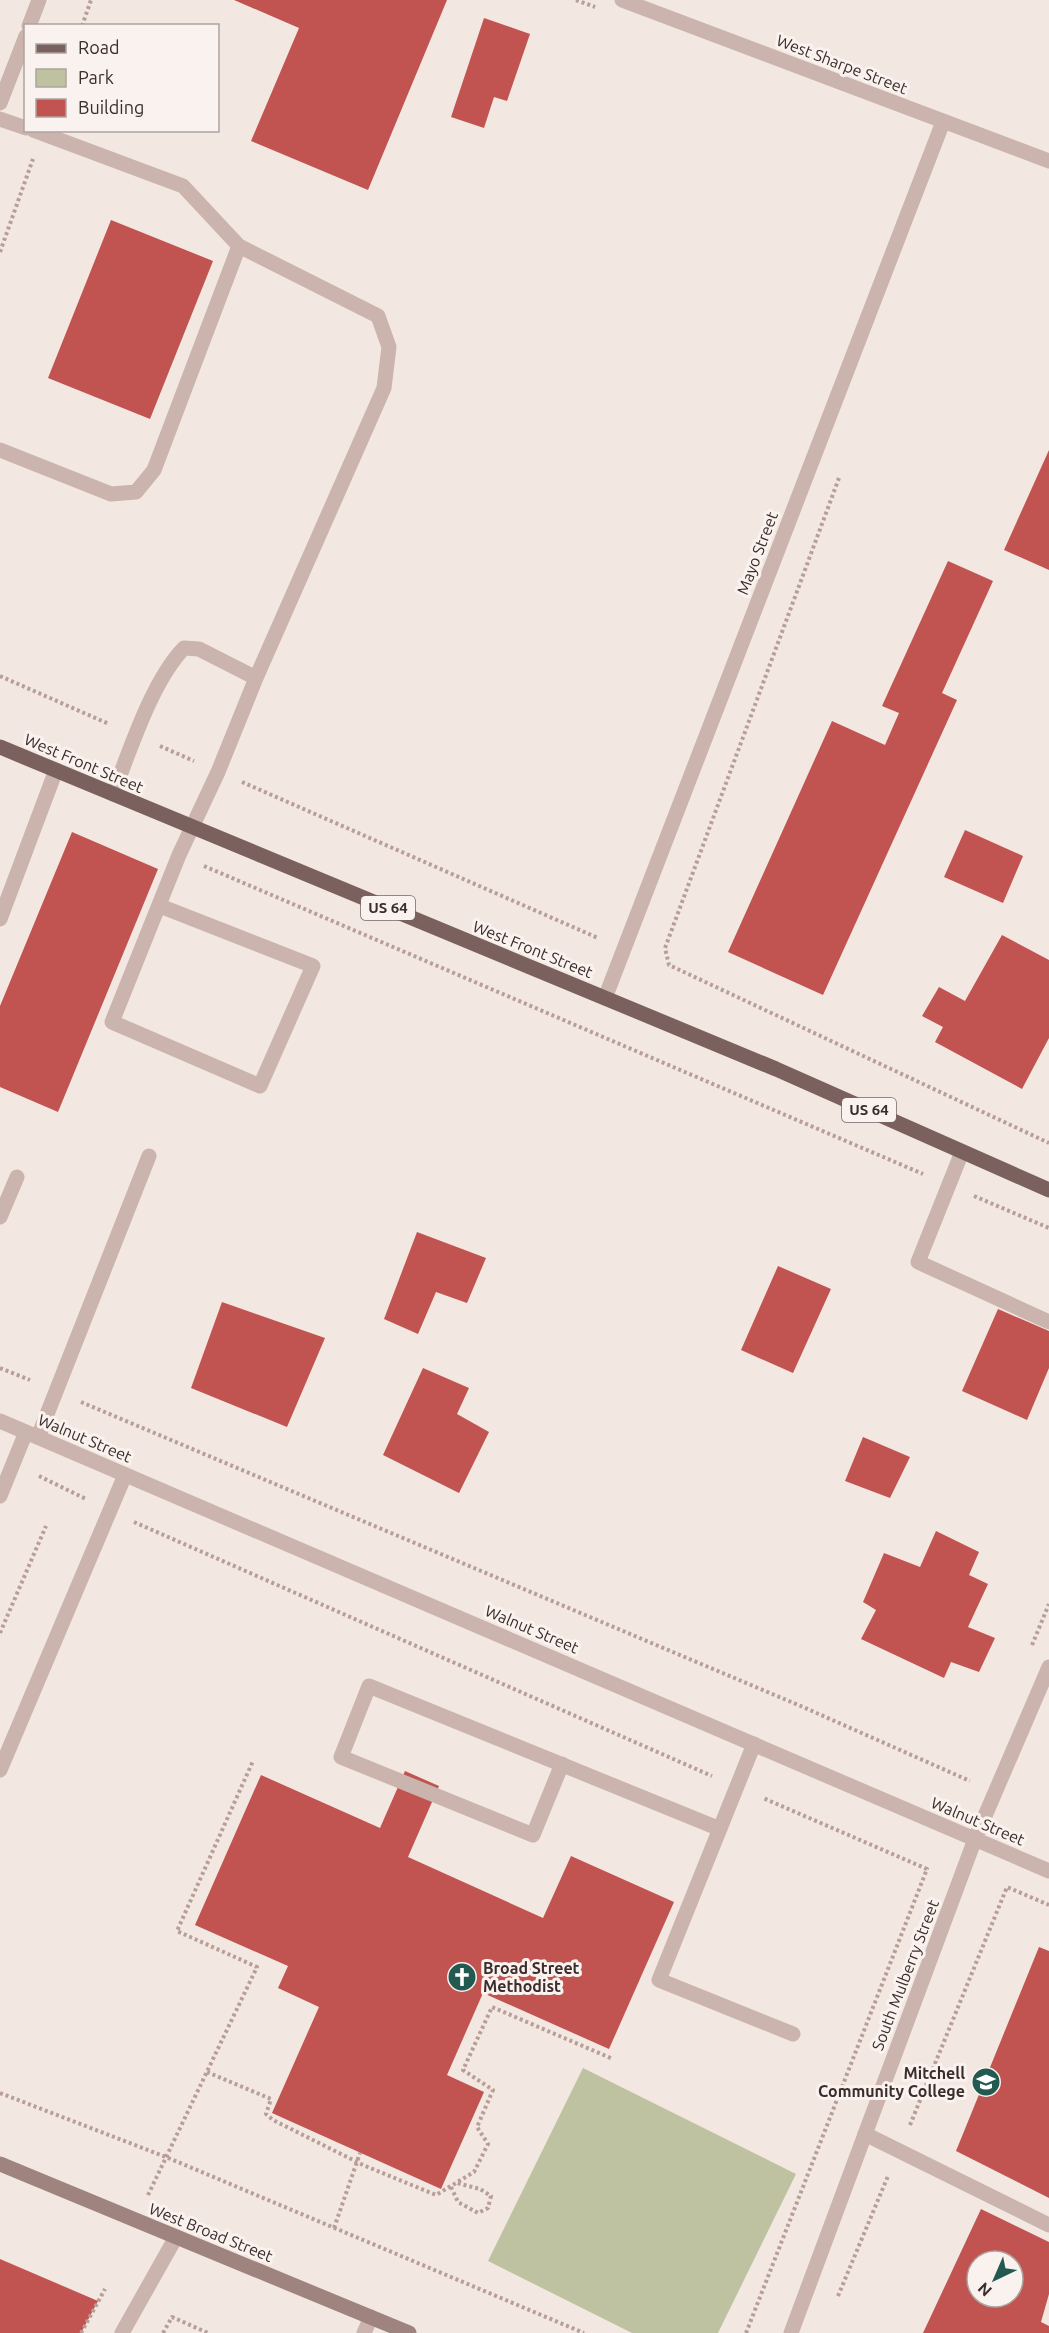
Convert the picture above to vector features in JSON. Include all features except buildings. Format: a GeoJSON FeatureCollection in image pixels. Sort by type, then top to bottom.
{"type":"FeatureCollection","features":[{"type":"Feature","properties":{"kind":"main road","name":"West Front Street"},"geometry":{"type":"LineString","coordinates":[[0,747],[776,1069],[1049,1190]]}},
{"type":"Feature","properties":{"kind":"street"},"geometry":{"type":"LineString","coordinates":[[30,24],[39,0]]}},
{"type":"Feature","properties":{"kind":"street","name":"West Sharpe Street"},"geometry":{"type":"LineString","coordinates":[[621,0],[1049,161]]}},
{"type":"Feature","properties":{"kind":"street"},"geometry":{"type":"LineString","coordinates":[[0,103],[24,41]]}},
{"type":"Feature","properties":{"kind":"street"},"geometry":{"type":"LineString","coordinates":[[0,119],[24,127]]}},
{"type":"Feature","properties":{"kind":"street","name":"Mayo Street"},"geometry":{"type":"LineString","coordinates":[[605,998],[943,122]]}},
{"type":"Feature","properties":{"kind":"street"},"geometry":{"type":"LineString","coordinates":[[38,132],[183,186],[239,246],[378,316],[389,347],[384,388],[256,678],[219,772],[179,855],[112,1022],[260,1086],[313,966],[160,906]]}},
{"type":"Feature","properties":{"kind":"street"},"geometry":{"type":"LineString","coordinates":[[0,450],[111,494],[136,492],[154,470],[239,246]]}},
{"type":"Feature","properties":{"kind":"street"},"geometry":{"type":"LineString","coordinates":[[113,794],[136,736],[171,662],[184,648],[199,650],[256,678]]}},
{"type":"Feature","properties":{"kind":"street"},"geometry":{"type":"LineString","coordinates":[[0,919],[56,770]]}},
{"type":"Feature","properties":{"kind":"street"},"geometry":{"type":"LineString","coordinates":[[962,1152],[918,1262],[1049,1322]]}},
{"type":"Feature","properties":{"kind":"street"},"geometry":{"type":"LineString","coordinates":[[0,1496],[13,1464],[56,1391],[148,1156]]}},
{"type":"Feature","properties":{"kind":"street"},"geometry":{"type":"LineString","coordinates":[[0,1217],[17,1177]]}},
{"type":"Feature","properties":{"kind":"street","name":"Walnut Street"},"geometry":{"type":"LineString","coordinates":[[0,1421],[1049,1871]]}},
{"type":"Feature","properties":{"kind":"street"},"geometry":{"type":"LineString","coordinates":[[0,1770],[125,1475]]}},
{"type":"Feature","properties":{"kind":"street","name":"South Mulberry Street"},"geometry":{"type":"LineString","coordinates":[[791,2333],[975,1839],[1049,1667]]}},
{"type":"Feature","properties":{"kind":"street"},"geometry":{"type":"LineString","coordinates":[[562,1764],[533,1835],[340,1756],[369,1686],[562,1764],[720,1829]]}},
{"type":"Feature","properties":{"kind":"street"},"geometry":{"type":"LineString","coordinates":[[754,1744],[659,1980],[793,2034]]}},
{"type":"Feature","properties":{"kind":"street"},"geometry":{"type":"LineString","coordinates":[[865,2134],[1049,2225]]}},
{"type":"Feature","properties":{"kind":"street","name":"West Broad Street"},"geometry":{"type":"LineString","coordinates":[[0,2163],[409,2333]]}},
{"type":"Feature","properties":{"kind":"street"},"geometry":{"type":"LineString","coordinates":[[122,2333],[176,2237]]}},
{"type":"Feature","properties":{"kind":"street"},"geometry":{"type":"LineString","coordinates":[[364,2333],[371,2317]]}},
{"type":"Feature","properties":{"kind":"path"},"geometry":{"type":"LineString","coordinates":[[83,24],[91,0]]}},
{"type":"Feature","properties":{"kind":"path"},"geometry":{"type":"LineString","coordinates":[[576,0],[598,8]]}},
{"type":"Feature","properties":{"kind":"path"},"geometry":{"type":"LineString","coordinates":[[0,252],[38,132]]}},
{"type":"Feature","properties":{"kind":"path"},"geometry":{"type":"LineString","coordinates":[[841,472],[665,948],[669,965],[1049,1143]]}},
{"type":"Feature","properties":{"kind":"path"},"geometry":{"type":"LineString","coordinates":[[0,676],[599,938],[608,930]]}},
{"type":"Feature","properties":{"kind":"path"},"geometry":{"type":"LineString","coordinates":[[179,855],[1049,1228]]}},
{"type":"Feature","properties":{"kind":"path"},"geometry":{"type":"LineString","coordinates":[[0,1368],[803,1707],[970,1782]]}},
{"type":"Feature","properties":{"kind":"path"},"geometry":{"type":"LineString","coordinates":[[13,1464],[110,1511],[927,1869],[746,2333]]}},
{"type":"Feature","properties":{"kind":"path"},"geometry":{"type":"LineString","coordinates":[[0,1633],[46,1526]]}},
{"type":"Feature","properties":{"kind":"path"},"geometry":{"type":"LineString","coordinates":[[136,2220],[257,1967],[177,1931],[253,1761]]}},
{"type":"Feature","properties":{"kind":"path"},"geometry":{"type":"LineString","coordinates":[[836,2301],[1007,1887],[1049,1905]]}},
{"type":"Feature","properties":{"kind":"path"},"geometry":{"type":"LineString","coordinates":[[207,2072],[271,2099],[266,2115],[273,2120],[356,2162],[436,2195],[474,2172],[488,2144],[477,2127],[493,2090],[463,2070],[492,2007],[613,2059]]}},
{"type":"Feature","properties":{"kind":"path"},"geometry":{"type":"LineString","coordinates":[[0,2093],[166,2157],[584,2333]]}},
{"type":"Feature","properties":{"kind":"path"},"geometry":{"type":"LineString","coordinates":[[334,2228],[360,2152]]}},
{"type":"Feature","properties":{"kind":"path"},"geometry":{"type":"LineString","coordinates":[[450,2187],[458,2202],[478,2213],[488,2208],[492,2196],[480,2189],[457,2183]]}},
{"type":"Feature","properties":{"kind":"path"},"geometry":{"type":"LineString","coordinates":[[81,2333],[105,2289]]}},
{"type":"Feature","properties":{"kind":"path"},"geometry":{"type":"LineString","coordinates":[[163,2333],[172,2317],[208,2333]]}},
{"type":"Feature","properties":{"kind":"green space"},"geometry":{"type":"Polygon","coordinates":[[[583,2068],[796,2174],[718,2333],[632,2333],[488,2261],[583,2068]]]}},
{"type":"Feature","properties":{"kind":"place","name":"Broad Street Methodist"},"geometry":{"type":"Point","coordinates":[462,1977]}},
{"type":"Feature","properties":{"kind":"place","name":"Mitchell Community College"},"geometry":{"type":"Point","coordinates":[986,2082]}}]}
